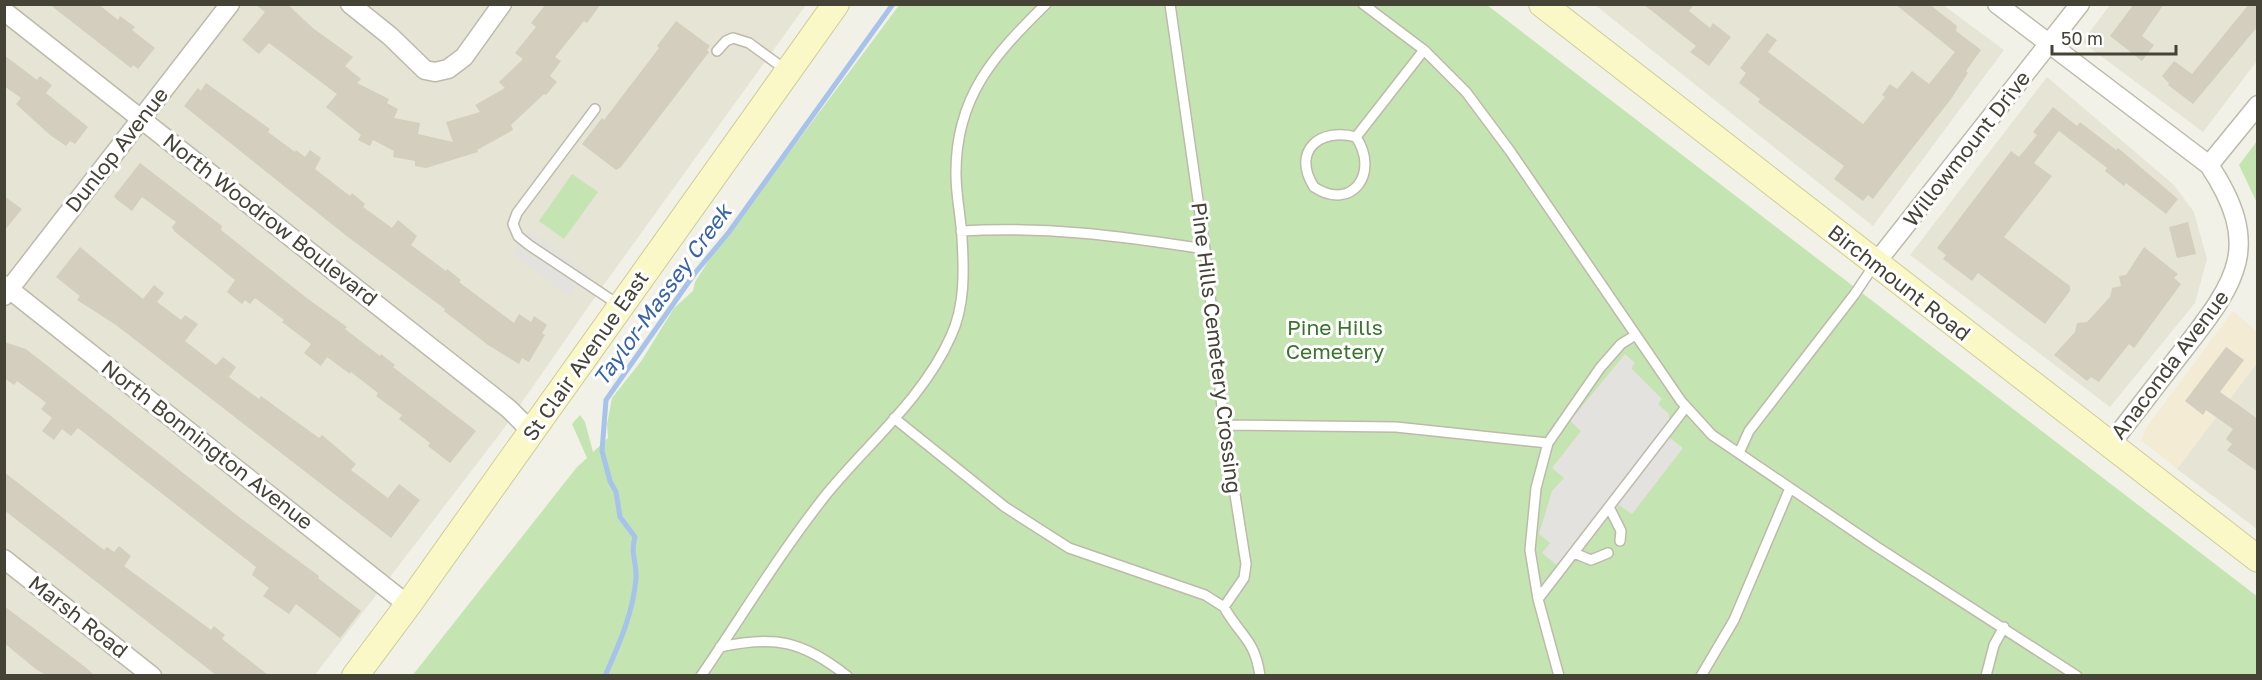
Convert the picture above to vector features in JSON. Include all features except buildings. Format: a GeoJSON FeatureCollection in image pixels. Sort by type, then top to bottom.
{"type":"FeatureCollection","features":[{"type":"Feature","properties":{"kind":"main road","name":"St Clair Avenue East"},"geometry":{"type":"LineString","coordinates":[[355,675],[408,605],[836,4]]}},
{"type":"Feature","properties":{"kind":"main road","name":"Birchmount Road"},"geometry":{"type":"LineString","coordinates":[[1542,4],[2109,446],[2258,559]]}},
{"type":"Feature","properties":{"kind":"street","name":"Dunlop Avenue"},"geometry":{"type":"LineString","coordinates":[[6,290],[230,4]]}},
{"type":"Feature","properties":{"kind":"street"},"geometry":{"type":"LineString","coordinates":[[350,4],[390,36],[425,70],[435,72],[448,69],[464,57],[502,4]]}},
{"type":"Feature","properties":{"kind":"street","name":"Anaconda Avenue"},"geometry":{"type":"LineString","coordinates":[[1997,4],[2209,165],[2230,197],[2237,218],[2241,248],[2236,275],[2212,314],[2109,446]]}},
{"type":"Feature","properties":{"kind":"street","name":"Willowmount Drive"},"geometry":{"type":"LineString","coordinates":[[1875,264],[2080,4]]}},
{"type":"Feature","properties":{"kind":"street","name":"North Woodrow Boulevard"},"geometry":{"type":"LineString","coordinates":[[4,11],[509,409],[532,432]]}},
{"type":"Feature","properties":{"kind":"street"},"geometry":{"type":"LineString","coordinates":[[2209,165],[2258,105]]}},
{"type":"Feature","properties":{"kind":"street","name":"North Bonnington Avenue"},"geometry":{"type":"LineString","coordinates":[[6,290],[408,605]]}},
{"type":"Feature","properties":{"kind":"street","name":"Marsh Road"},"geometry":{"type":"LineString","coordinates":[[4,559],[152,675]]}},
{"type":"Feature","properties":{"kind":"lane"},"geometry":{"type":"LineString","coordinates":[[701,675],[825,496],[923,383],[951,336],[962,294],[962,231],[956,176],[957,149],[968,103],[990,64],[1046,4]]}},
{"type":"Feature","properties":{"kind":"lane","name":"Pine Hills Cemetery Crossing"},"geometry":{"type":"LineString","coordinates":[[1170,4],[1205,249],[1224,425],[1246,564],[1244,578],[1224,607]]}},
{"type":"Feature","properties":{"kind":"lane"},"geometry":{"type":"LineString","coordinates":[[1363,4],[1447,70],[1489,121],[1634,336],[1686,407],[1712,435],[2077,675]]}},
{"type":"Feature","properties":{"kind":"lane"},"geometry":{"type":"LineString","coordinates":[[717,51],[726,41],[740,39],[788,71]]}},
{"type":"Feature","properties":{"kind":"lane"},"geometry":{"type":"LineString","coordinates":[[1356,137],[1424,50]]}},
{"type":"Feature","properties":{"kind":"lane"},"geometry":{"type":"LineString","coordinates":[[595,109],[518,213],[513,224],[518,236],[529,245],[621,306]]}},
{"type":"Feature","properties":{"kind":"lane"},"geometry":{"type":"LineString","coordinates":[[1343,133],[1356,137],[1366,158],[1365,176],[1361,183],[1353,190],[1335,195],[1314,187],[1306,171],[1309,148],[1328,134],[1343,133]]}},
{"type":"Feature","properties":{"kind":"lane"},"geometry":{"type":"LineString","coordinates":[[962,231],[1018,228],[1084,231],[1205,249]]}},
{"type":"Feature","properties":{"kind":"lane"},"geometry":{"type":"LineString","coordinates":[[1739,453],[1749,431],[1854,295],[1875,264]]}},
{"type":"Feature","properties":{"kind":"lane"},"geometry":{"type":"LineString","coordinates":[[1559,675],[1538,599],[1530,550],[1536,488],[1548,442],[1600,368],[1621,344],[1634,336]]}},
{"type":"Feature","properties":{"kind":"lane"},"geometry":{"type":"LineString","coordinates":[[1538,599],[1686,407]]}},
{"type":"Feature","properties":{"kind":"lane"},"geometry":{"type":"LineString","coordinates":[[894,418],[1005,507],[1069,548],[1205,596],[1224,607],[1236,628],[1251,642],[1257,656],[1260,675]]}},
{"type":"Feature","properties":{"kind":"lane"},"geometry":{"type":"LineString","coordinates":[[1224,425],[1396,427],[1548,442]]}},
{"type":"Feature","properties":{"kind":"lane"},"geometry":{"type":"LineString","coordinates":[[1701,675],[1734,620],[1790,488]]}},
{"type":"Feature","properties":{"kind":"lane"},"geometry":{"type":"LineString","coordinates":[[1609,507],[1621,531],[1620,541]]}},
{"type":"Feature","properties":{"kind":"lane"},"geometry":{"type":"LineString","coordinates":[[1574,553],[1591,560],[1608,553]]}},
{"type":"Feature","properties":{"kind":"lane"},"geometry":{"type":"LineString","coordinates":[[1986,675],[1994,645],[2004,627]]}},
{"type":"Feature","properties":{"kind":"lane"},"geometry":{"type":"LineString","coordinates":[[720,647],[769,639],[800,645],[824,657],[847,675]]}},
{"type":"Feature","properties":{"kind":"shaded area"},"geometry":{"type":"Polygon","coordinates":[[[4,5],[806,5],[600,290],[502,431],[314,676],[5,675],[4,5]]]}},
{"type":"Feature","properties":{"kind":"shaded area"},"geometry":{"type":"Polygon","coordinates":[[[1595,5],[1943,5],[2004,50],[1873,226],[1595,5]]]}},
{"type":"Feature","properties":{"kind":"shaded area"},"geometry":{"type":"Polygon","coordinates":[[[2110,5],[2257,5],[2257,61],[2203,132],[2082,42],[2110,5]]]}},
{"type":"Feature","properties":{"kind":"shaded area"},"geometry":{"type":"Polygon","coordinates":[[[2047,77],[2174,185],[2194,212],[2207,259],[2195,303],[2110,407],[1910,255],[2047,77]]]}},
{"type":"Feature","properties":{"kind":"shaded area"},"geometry":{"type":"Polygon","coordinates":[[[530,230],[588,273],[570,297],[512,254],[530,230]]]}},
{"type":"Feature","properties":{"kind":"shaded area"},"geometry":{"type":"Polygon","coordinates":[[[2233,311],[2257,332],[2257,363],[2177,469],[2141,440],[2146,428],[2233,311]]]}},
{"type":"Feature","properties":{"kind":"shaded area"},"geometry":{"type":"Polygon","coordinates":[[[1625,354],[1635,363],[1631,368],[1662,399],[1658,404],[1669,414],[1670,438],[1683,448],[1632,514],[1619,505],[1564,571],[1542,553],[1550,543],[1539,534],[1552,491],[1564,478],[1552,468],[1581,431],[1570,421],[1625,354]]]}},
{"type":"Feature","properties":{"kind":"shaded area"},"geometry":{"type":"Polygon","coordinates":[[[2257,363],[2257,529],[2177,469],[2257,363]]]}},
{"type":"Feature","properties":{"kind":"green space","name":"Pine Hills Cemetery"},"geometry":{"type":"Polygon","coordinates":[[[900,4],[1487,5],[2258,597],[2257,676],[412,676],[577,467],[587,458],[572,424],[580,415],[585,422],[593,452],[608,438],[607,424],[612,398],[642,360],[674,308],[693,291],[695,282],[709,260],[900,4]]]}},
{"type":"Feature","properties":{"kind":"green space"},"geometry":{"type":"Polygon","coordinates":[[[2257,141],[2257,203],[2239,165],[2257,141]]]}},
{"type":"Feature","properties":{"kind":"green space"},"geometry":{"type":"Polygon","coordinates":[[[572,174],[598,192],[564,239],[539,221],[572,174]]]}},
{"type":"Feature","properties":{"kind":"waterway","name":"Taylor-Massey Creek"},"geometry":{"type":"LineString","coordinates":[[605,676],[629,616],[636,573],[633,548],[635,537],[620,517],[616,492],[610,481],[602,451],[606,400],[695,273],[729,232],[893,4]]}}]}
